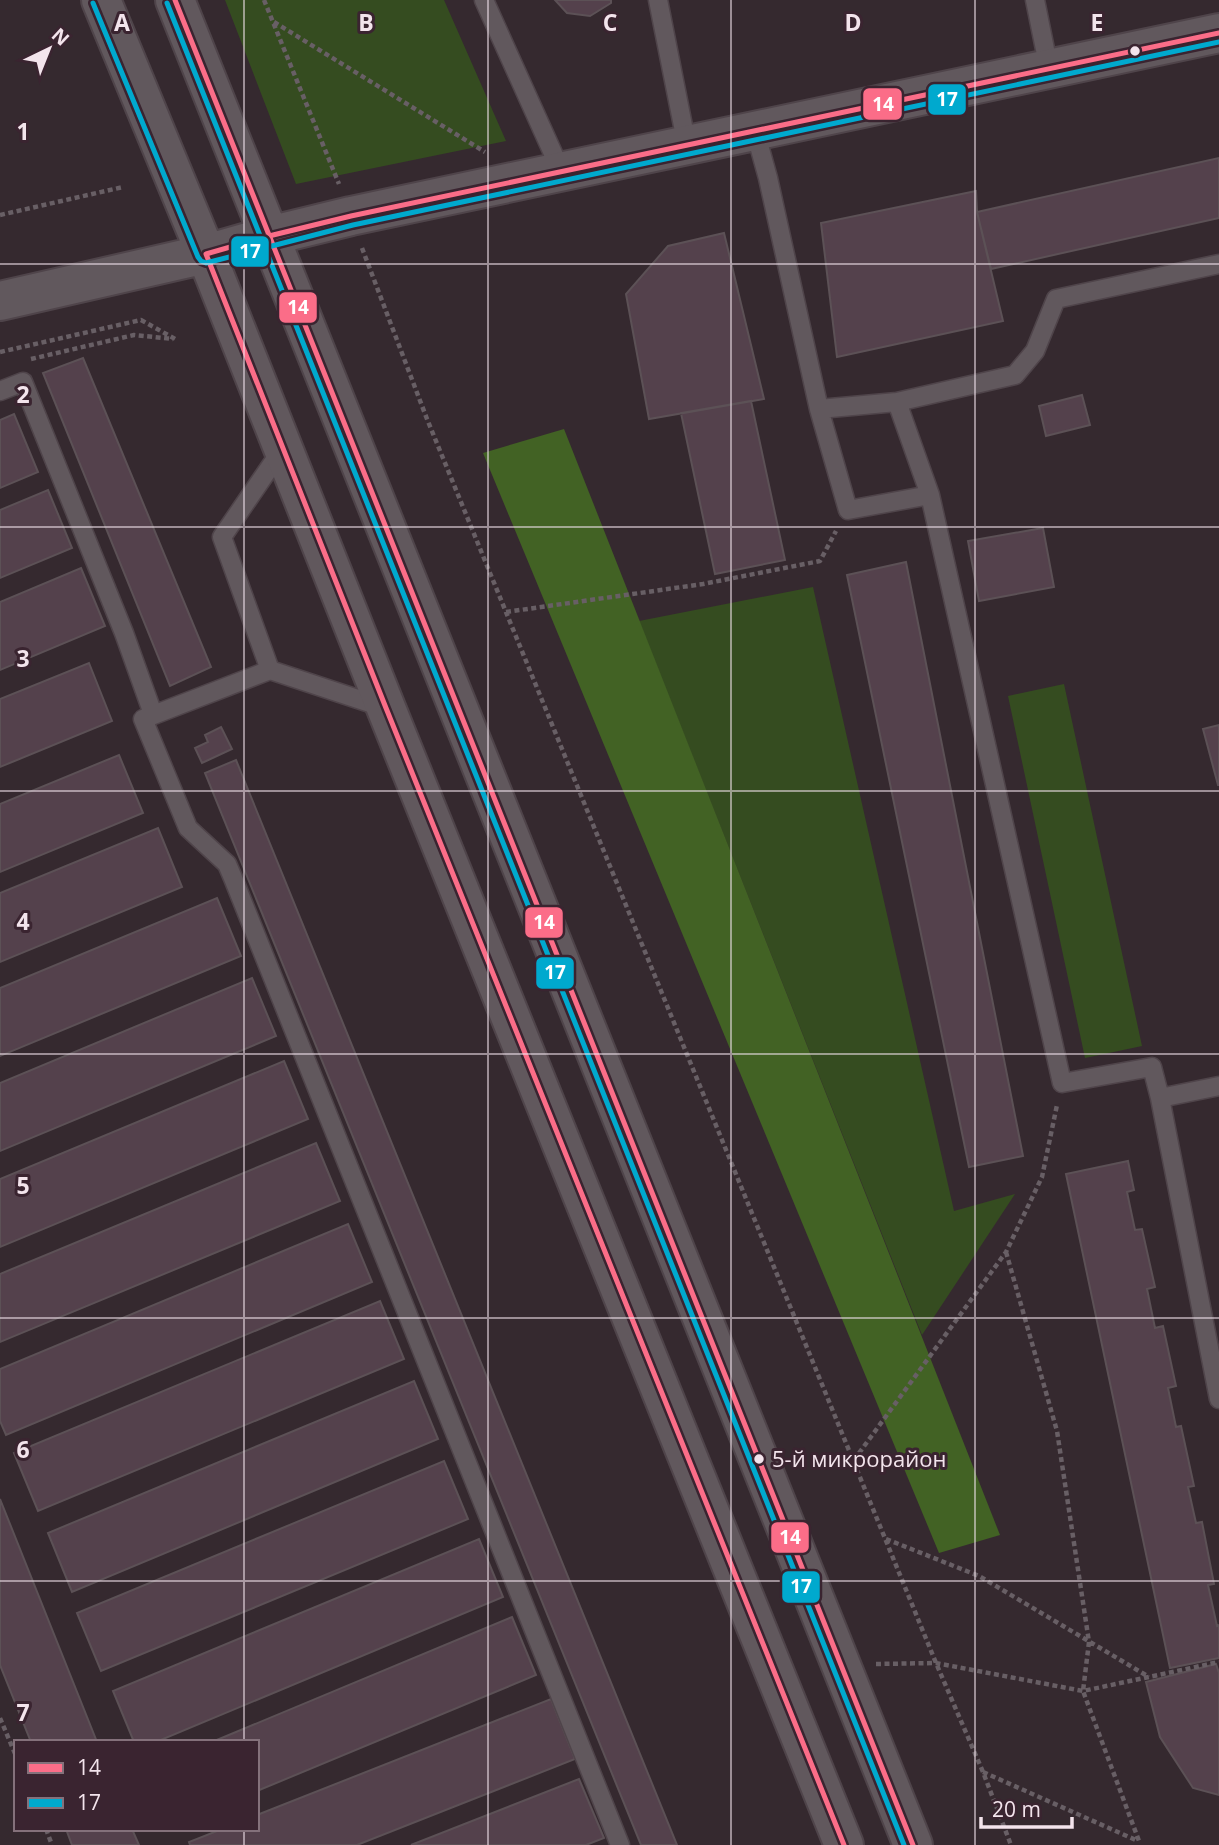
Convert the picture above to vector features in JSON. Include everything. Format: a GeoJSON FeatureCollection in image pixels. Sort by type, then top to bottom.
{"type":"FeatureCollection","features":[{"type":"Feature","properties":{"kind":"main road"},"geometry":{"type":"LineString","coordinates":[[101,0],[206,254],[844,1845]]}},
{"type":"Feature","properties":{"kind":"main road"},"geometry":{"type":"LineString","coordinates":[[175,0],[913,1845]]}},
{"type":"Feature","properties":{"kind":"main road"},"geometry":{"type":"LineString","coordinates":[[0,300],[206,254],[351,216],[1219,33]]}},
{"type":"Feature","properties":{"kind":"lane"},"geometry":{"type":"LineString","coordinates":[[484,0],[561,171]]}},
{"type":"Feature","properties":{"kind":"lane"},"geometry":{"type":"LineString","coordinates":[[658,0],[687,146]]}},
{"type":"Feature","properties":{"kind":"lane"},"geometry":{"type":"LineString","coordinates":[[1035,0],[1049,69]]}},
{"type":"Feature","properties":{"kind":"lane"},"geometry":{"type":"LineString","coordinates":[[755,131],[768,177],[820,409],[848,510],[930,495]]}},
{"type":"Feature","properties":{"kind":"lane"},"geometry":{"type":"LineString","coordinates":[[820,409],[897,402],[1015,375],[1035,351],[1056,299],[1219,264]]}},
{"type":"Feature","properties":{"kind":"lane"},"geometry":{"type":"LineString","coordinates":[[0,391],[23,382],[124,633],[153,714]]}},
{"type":"Feature","properties":{"kind":"lane"},"geometry":{"type":"LineString","coordinates":[[897,402],[930,495],[1062,1083],[1152,1066],[1218,1387]]}},
{"type":"Feature","properties":{"kind":"lane"},"geometry":{"type":"LineString","coordinates":[[270,670],[222,537],[284,448]]}},
{"type":"Feature","properties":{"kind":"lane"},"geometry":{"type":"LineString","coordinates":[[386,708],[270,670],[143,719],[188,828],[227,864],[233,878],[620,1845]]}},
{"type":"Feature","properties":{"kind":"lane"},"geometry":{"type":"LineString","coordinates":[[1160,1098],[1219,1086]]}},
{"type":"Feature","properties":{"kind":"path"},"geometry":{"type":"LineString","coordinates":[[264,0],[351,216],[427,419],[1011,1845]]}},
{"type":"Feature","properties":{"kind":"path"},"geometry":{"type":"LineString","coordinates":[[273,21],[485,152]]}},
{"type":"Feature","properties":{"kind":"path"},"geometry":{"type":"LineString","coordinates":[[0,215],[123,187]]}},
{"type":"Feature","properties":{"kind":"path"},"geometry":{"type":"LineString","coordinates":[[0,352],[141,320],[177,340],[134,335],[23,360]]}},
{"type":"Feature","properties":{"kind":"path"},"geometry":{"type":"LineString","coordinates":[[506,612],[703,584],[820,561],[848,510]]}},
{"type":"Feature","properties":{"kind":"path"},"geometry":{"type":"LineString","coordinates":[[853,1461],[1006,1252],[1042,1177],[1062,1083]]}},
{"type":"Feature","properties":{"kind":"path"},"geometry":{"type":"LineString","coordinates":[[983,1772],[1139,1841],[1083,1691],[1090,1642],[1057,1431],[1006,1252]]}},
{"type":"Feature","properties":{"kind":"path"},"geometry":{"type":"LineString","coordinates":[[886,1539],[979,1576],[1150,1677]]}},
{"type":"Feature","properties":{"kind":"path"},"geometry":{"type":"LineString","coordinates":[[846,1676],[877,1664],[936,1663],[1083,1691],[1219,1662]]}},
{"type":"Feature","properties":{"kind":"path"},"geometry":{"type":"LineString","coordinates":[[0,1718],[14,1751]]}},
{"type":"Feature","properties":{"kind":"green space"},"geometry":{"type":"Polygon","coordinates":[[[225,0],[444,0],[506,141],[296,184],[225,0]]]}},
{"type":"Feature","properties":{"kind":"green space"},"geometry":{"type":"Polygon","coordinates":[[[564,429],[1000,1535],[939,1553],[483,453],[564,429]]]}},
{"type":"Feature","properties":{"kind":"green space"},"geometry":{"type":"Polygon","coordinates":[[[813,587],[954,1211],[1015,1194],[922,1335],[639,621],[813,587]]]}},
{"type":"Feature","properties":{"kind":"green space"},"geometry":{"type":"Polygon","coordinates":[[[1064,684],[1142,1046],[1085,1058],[1008,696],[1064,684]]]}},
{"type":"Feature","properties":{"kind":"building"},"geometry":{"type":"Polygon","coordinates":[[[555,0],[611,0],[611,3],[590,16],[567,13],[555,0]]]}},
{"type":"Feature","properties":{"kind":"building"},"geometry":{"type":"Polygon","coordinates":[[[1219,158],[1219,218],[991,269],[977,212],[1219,158]]]}},
{"type":"Feature","properties":{"kind":"building"},"geometry":{"type":"Polygon","coordinates":[[[976,191],[977,212],[1003,321],[837,357],[821,223],[976,191]]]}},
{"type":"Feature","properties":{"kind":"building"},"geometry":{"type":"Polygon","coordinates":[[[724,233],[764,399],[649,419],[626,294],[668,246],[724,233]]]}},
{"type":"Feature","properties":{"kind":"building"},"geometry":{"type":"Polygon","coordinates":[[[83,358],[211,667],[170,686],[43,373],[83,358]]]}},
{"type":"Feature","properties":{"kind":"building"},"geometry":{"type":"Polygon","coordinates":[[[1082,395],[1090,425],[1046,436],[1039,406],[1082,395]]]}},
{"type":"Feature","properties":{"kind":"building"},"geometry":{"type":"Polygon","coordinates":[[[751,401],[785,560],[715,574],[681,413],[751,401]]]}},
{"type":"Feature","properties":{"kind":"building"},"geometry":{"type":"Polygon","coordinates":[[[14,414],[38,472],[0,488],[0,420],[14,414]]]}},
{"type":"Feature","properties":{"kind":"building"},"geometry":{"type":"Polygon","coordinates":[[[48,490],[72,548],[0,578],[0,510],[48,490]]]}},
{"type":"Feature","properties":{"kind":"building"},"geometry":{"type":"Polygon","coordinates":[[[1043,528],[1054,587],[979,601],[968,541],[1043,528]]]}},
{"type":"Feature","properties":{"kind":"building"},"geometry":{"type":"Polygon","coordinates":[[[906,562],[1023,1156],[969,1167],[847,575],[906,562]]]}},
{"type":"Feature","properties":{"kind":"building"},"geometry":{"type":"Polygon","coordinates":[[[81,568],[105,626],[0,670],[0,602],[81,568]]]}},
{"type":"Feature","properties":{"kind":"building"},"geometry":{"type":"Polygon","coordinates":[[[89,663],[112,721],[0,767],[0,699],[89,663]]]}},
{"type":"Feature","properties":{"kind":"building"},"geometry":{"type":"Polygon","coordinates":[[[1219,725],[1219,785],[1218,785],[1203,729],[1219,725]]]}},
{"type":"Feature","properties":{"kind":"building"},"geometry":{"type":"Polygon","coordinates":[[[221,727],[232,749],[202,763],[195,748],[208,742],[205,735],[221,727]]]}},
{"type":"Feature","properties":{"kind":"building"},"geometry":{"type":"Polygon","coordinates":[[[119,755],[143,813],[0,872],[0,804],[119,755]]]}},
{"type":"Feature","properties":{"kind":"building"},"geometry":{"type":"Polygon","coordinates":[[[236,760],[677,1845],[641,1845],[205,773],[236,760]]]}},
{"type":"Feature","properties":{"kind":"building"},"geometry":{"type":"Polygon","coordinates":[[[158,828],[182,887],[0,962],[0,893],[158,828]]]}},
{"type":"Feature","properties":{"kind":"building"},"geometry":{"type":"Polygon","coordinates":[[[217,898],[241,956],[0,1056],[0,988],[217,898]]]}},
{"type":"Feature","properties":{"kind":"building"},"geometry":{"type":"Polygon","coordinates":[[[252,978],[276,1036],[0,1151],[0,1083],[252,978]]]}},
{"type":"Feature","properties":{"kind":"building"},"geometry":{"type":"Polygon","coordinates":[[[284,1061],[308,1119],[0,1247],[0,1179],[284,1061]]]}},
{"type":"Feature","properties":{"kind":"building"},"geometry":{"type":"Polygon","coordinates":[[[316,1143],[340,1201],[0,1342],[0,1274],[316,1143]]]}},
{"type":"Feature","properties":{"kind":"building"},"geometry":{"type":"Polygon","coordinates":[[[1128,1161],[1134,1190],[1127,1192],[1135,1230],[1142,1229],[1155,1287],[1147,1289],[1155,1328],[1163,1326],[1176,1386],[1168,1388],[1176,1427],[1181,1426],[1194,1486],[1188,1487],[1196,1523],[1202,1522],[1214,1584],[1208,1585],[1217,1626],[1219,1625],[1219,1658],[1170,1668],[1066,1174],[1128,1161]]]}},
{"type":"Feature","properties":{"kind":"building"},"geometry":{"type":"Polygon","coordinates":[[[348,1224],[372,1282],[6,1435],[0,1421],[0,1369],[348,1224]]]}},
{"type":"Feature","properties":{"kind":"building"},"geometry":{"type":"Polygon","coordinates":[[[380,1301],[404,1359],[38,1511],[14,1453],[380,1301]]]}},
{"type":"Feature","properties":{"kind":"building"},"geometry":{"type":"Polygon","coordinates":[[[414,1381],[438,1439],[72,1592],[48,1533],[414,1381]]]}},
{"type":"Feature","properties":{"kind":"building"},"geometry":{"type":"Polygon","coordinates":[[[444,1461],[468,1519],[101,1671],[77,1613],[444,1461]]]}},
{"type":"Feature","properties":{"kind":"building"},"geometry":{"type":"Polygon","coordinates":[[[0,1499],[96,1740],[30,1740],[0,1665],[0,1499]]]}},
{"type":"Feature","properties":{"kind":"building"},"geometry":{"type":"Polygon","coordinates":[[[479,1539],[503,1597],[161,1740],[133,1740],[113,1691],[479,1539]]]}},
{"type":"Feature","properties":{"kind":"building"},"geometry":{"type":"Polygon","coordinates":[[[512,1617],[536,1675],[259,1790],[259,1740],[217,1740],[512,1617]]]}},
{"type":"Feature","properties":{"kind":"building"},"geometry":{"type":"Polygon","coordinates":[[[1216,1664],[1219,1673],[1219,1795],[1193,1788],[1160,1737],[1146,1682],[1216,1664]]]}},
{"type":"Feature","properties":{"kind":"building"},"geometry":{"type":"Polygon","coordinates":[[[551,1699],[575,1759],[357,1845],[190,1845],[189,1842],[217,1831],[259,1831],[259,1814],[551,1699]]]}},
{"type":"Feature","properties":{"kind":"building"},"geometry":{"type":"Polygon","coordinates":[[[579,1779],[604,1838],[586,1845],[411,1845],[579,1779]]]}},
{"type":"Feature","properties":{"kind":"building"},"geometry":{"type":"Polygon","coordinates":[[[67,1831],[133,1831],[139,1845],[72,1845],[67,1831]]]}},
{"type":"Feature","properties":{"kind":"transit line","name":"14"},"geometry":{"type":"LineString","coordinates":[[175,0],[913,1845]]}},
{"type":"Feature","properties":{"kind":"transit line","name":"17"},"geometry":{"type":"LineString","coordinates":[[93,3],[198,257],[206,263],[353,225],[1219,42]]}},
{"type":"Feature","properties":{"kind":"transit line","name":"17"},"geometry":{"type":"LineString","coordinates":[[167,3],[904,1845]]}},
{"type":"Feature","properties":{"kind":"transit line","name":"14"},"geometry":{"type":"LineString","coordinates":[[844,1845],[206,254],[351,216],[1219,33]]}},
{"type":"Feature","properties":{"kind":"place","name":"5-й микрорайон"},"geometry":{"type":"Point","coordinates":[759,1459]}}]}
